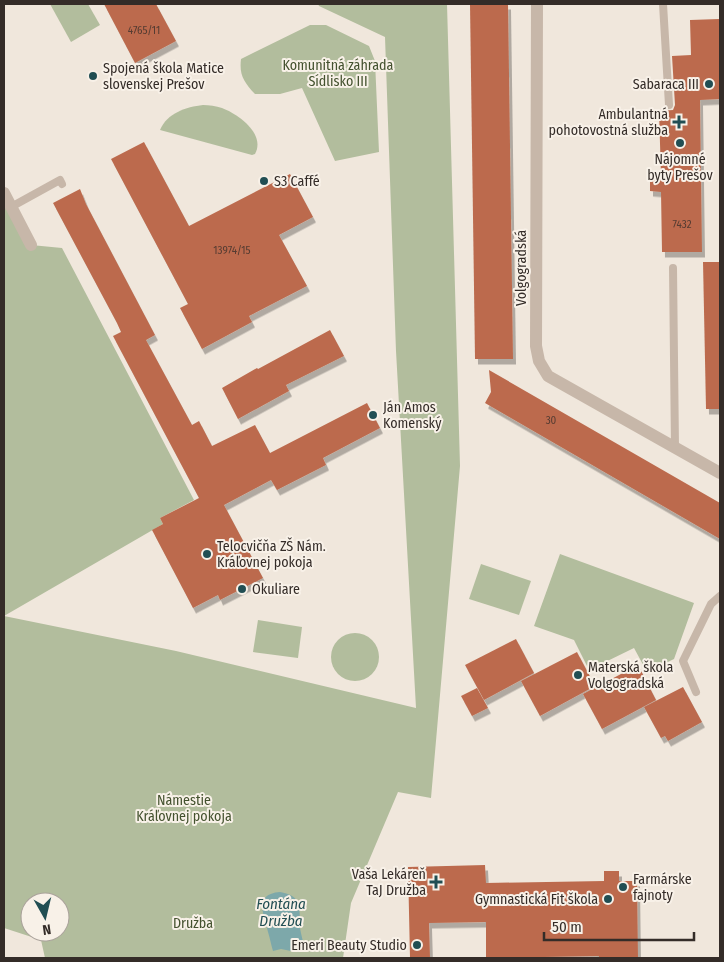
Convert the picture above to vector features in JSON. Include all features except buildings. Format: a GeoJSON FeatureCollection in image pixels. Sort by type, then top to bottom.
{"type":"FeatureCollection","features":[{"type":"Feature","properties":{"kind":"street","name":"Volgogradská"},"geometry":{"type":"LineString","coordinates":[[540,6],[537,354],[548,376],[720,473]]}},
{"type":"Feature","properties":{"kind":"street"},"geometry":{"type":"LineString","coordinates":[[4,193],[31,245]]}},
{"type":"Feature","properties":{"kind":"lane"},"geometry":{"type":"LineString","coordinates":[[663,4],[669,105]]}},
{"type":"Feature","properties":{"kind":"lane"},"geometry":{"type":"LineString","coordinates":[[11,207],[60,180],[62,184]]}},
{"type":"Feature","properties":{"kind":"lane"},"geometry":{"type":"LineString","coordinates":[[673,268],[675,448]]}},
{"type":"Feature","properties":{"kind":"lane"},"geometry":{"type":"LineString","coordinates":[[696,692],[683,661],[710,604],[720,596]]}},
{"type":"Feature","properties":{"kind":"green space"},"geometry":{"type":"Polygon","coordinates":[[[50,4],[88,4],[100,25],[71,42],[50,4]]]}},
{"type":"Feature","properties":{"kind":"green space","name":"Námestie Kráľovnej pokoja"},"geometry":{"type":"Polygon","coordinates":[[[318,4],[447,4],[460,466],[431,798],[398,792],[351,903],[343,958],[45,958],[41,942],[70,942],[70,892],[20,892],[20,933],[4,928],[4,616],[176,651],[416,708],[396,351],[385,37],[318,4]]]}},
{"type":"Feature","properties":{"kind":"green space","name":"Komunitná záhrada Sídlisko III"},"geometry":{"type":"Polygon","coordinates":[[[310,25],[326,25],[369,46],[375,61],[379,152],[335,161],[302,88],[280,94],[255,94],[245,82],[241,70],[241,59],[310,25]]]}},
{"type":"Feature","properties":{"kind":"green space"},"geometry":{"type":"Polygon","coordinates":[[[203,105],[222,108],[249,126],[257,139],[255,154],[252,155],[160,130],[172,115],[190,107],[203,105]]]}},
{"type":"Feature","properties":{"kind":"green space"},"geometry":{"type":"Polygon","coordinates":[[[4,193],[31,245],[62,248],[194,500],[160,518],[163,524],[4,616],[4,193]]]}},
{"type":"Feature","properties":{"kind":"green space"},"geometry":{"type":"Polygon","coordinates":[[[560,554],[694,603],[674,659],[647,672],[634,648],[589,670],[574,640],[534,626],[560,554]]]}},
{"type":"Feature","properties":{"kind":"green space"},"geometry":{"type":"Polygon","coordinates":[[[481,564],[531,581],[519,615],[469,599],[481,564]]]}},
{"type":"Feature","properties":{"kind":"green space"},"geometry":{"type":"Polygon","coordinates":[[[258,620],[302,627],[298,658],[253,652],[258,620]]]}},
{"type":"Feature","properties":{"kind":"green space"},"geometry":{"type":"Polygon","coordinates":[[[355,633],[364,635],[372,640],[377,648],[379,657],[377,666],[372,674],[364,679],[355,681],[346,679],[338,674],[333,666],[331,657],[333,648],[338,640],[346,635],[355,633]]]}},
{"type":"Feature","properties":{"kind":"water","name":"Fontána Družba"},"geometry":{"type":"Polygon","coordinates":[[[280,892],[288,894],[297,900],[300,909],[300,928],[304,947],[291,951],[281,949],[273,951],[263,912],[263,901],[266,897],[280,892]]]}},
{"type":"Feature","properties":{"kind":"place","name":"Spojená škola Matice slovenskej Prešov"},"geometry":{"type":"Point","coordinates":[93,76]}},
{"type":"Feature","properties":{"kind":"place","name":"Sabaraca III"},"geometry":{"type":"Point","coordinates":[709,84]}},
{"type":"Feature","properties":{"kind":"place","name":"Ambulantná pohotovostná služba"},"geometry":{"type":"Point","coordinates":[679,122]}},
{"type":"Feature","properties":{"kind":"place","name":"Nájomné byty Prešov"},"geometry":{"type":"Point","coordinates":[680,143]}},
{"type":"Feature","properties":{"kind":"place","name":"S3 Caffé"},"geometry":{"type":"Point","coordinates":[264,181]}},
{"type":"Feature","properties":{"kind":"place","name":"Ján Amos Komenský"},"geometry":{"type":"Point","coordinates":[373,415]}},
{"type":"Feature","properties":{"kind":"place","name":"Telocvičňa ZŠ Nám. Kráľovnej pokoja"},"geometry":{"type":"Point","coordinates":[207,554]}},
{"type":"Feature","properties":{"kind":"place","name":"Okuliare"},"geometry":{"type":"Point","coordinates":[242,589]}},
{"type":"Feature","properties":{"kind":"place","name":"Materská škola Volgogradská"},"geometry":{"type":"Point","coordinates":[578,675]}},
{"type":"Feature","properties":{"kind":"place","name":"Vaša Lekáreň TaJ Družba"},"geometry":{"type":"Point","coordinates":[436,882]}},
{"type":"Feature","properties":{"kind":"place","name":"Farmárske fajnoty"},"geometry":{"type":"Point","coordinates":[623,887]}},
{"type":"Feature","properties":{"kind":"place","name":"Gymnastická Fit škola"},"geometry":{"type":"Point","coordinates":[608,899]}},
{"type":"Feature","properties":{"kind":"place","name":"Emeri Beauty Studio"},"geometry":{"type":"Point","coordinates":[417,945]}},
{"type":"Feature","properties":{"kind":"park label","name":"Družba"},"geometry":{"type":"Point","coordinates":[193,923]}}]}
